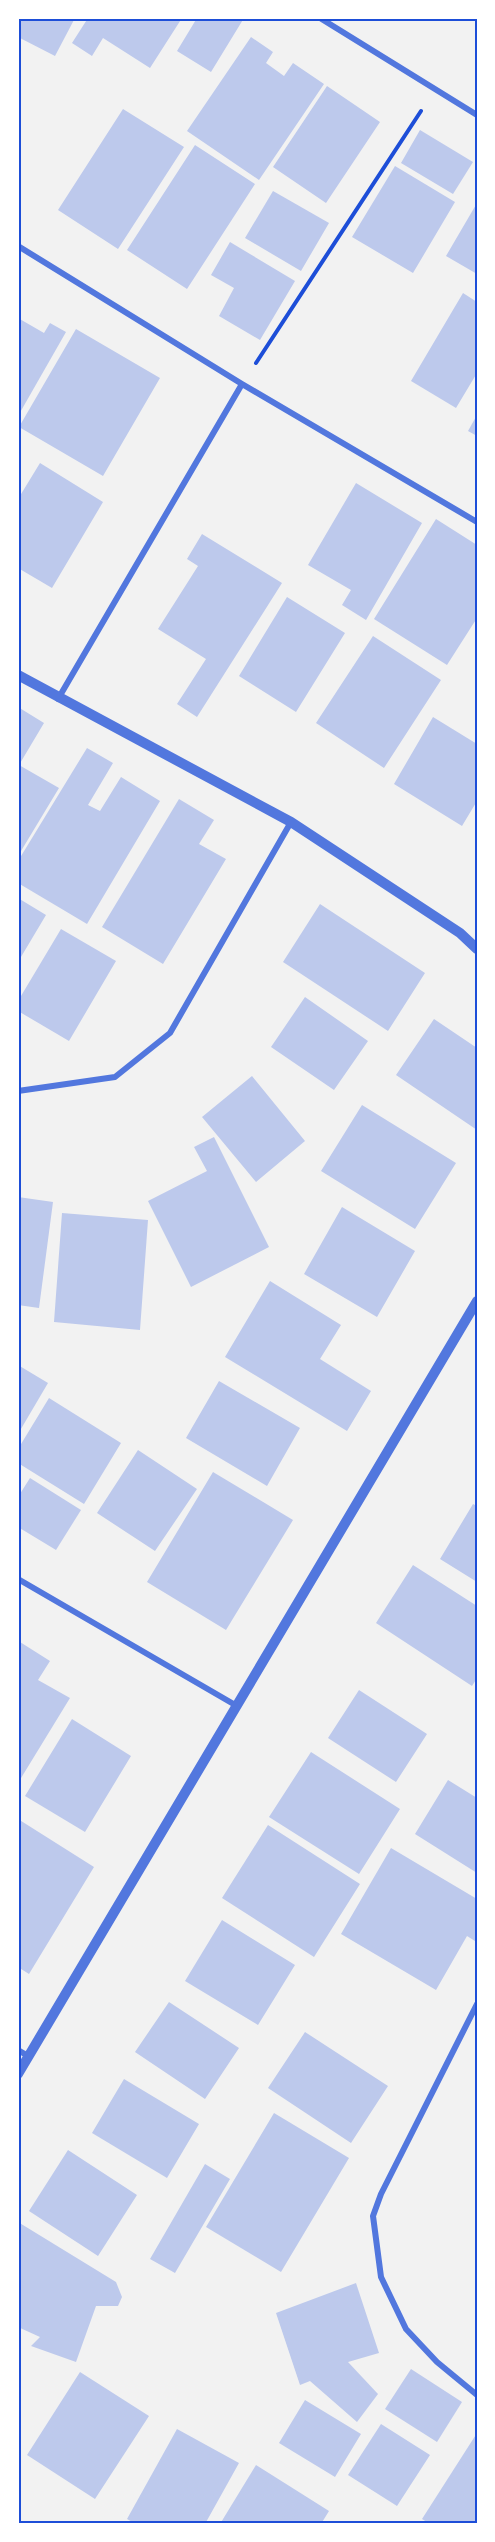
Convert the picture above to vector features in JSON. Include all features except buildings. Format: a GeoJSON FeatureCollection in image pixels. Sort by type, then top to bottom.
{"type":"FeatureCollection","features":[{"type":"Feature","properties":{"kind":"street"},"geometry":{"type":"LineString","coordinates":[[320,18],[477,114]]}},
{"type":"Feature","properties":{"kind":"street"},"geometry":{"type":"LineString","coordinates":[[18,246],[242,384],[477,522]]}},
{"type":"Feature","properties":{"kind":"street"},"geometry":{"type":"LineString","coordinates":[[58,699],[242,384]]}},
{"type":"Feature","properties":{"kind":"street"},"geometry":{"type":"LineString","coordinates":[[18,675],[58,699],[291,822],[460,933],[477,949]]}},
{"type":"Feature","properties":{"kind":"street"},"geometry":{"type":"LineString","coordinates":[[18,1091],[115,1077],[170,1033],[291,822]]}},
{"type":"Feature","properties":{"kind":"street"},"geometry":{"type":"LineString","coordinates":[[18,2074],[477,1301]]}},
{"type":"Feature","properties":{"kind":"street"},"geometry":{"type":"LineString","coordinates":[[18,1579],[237,1706]]}},
{"type":"Feature","properties":{"kind":"street"},"geometry":{"type":"LineString","coordinates":[[477,2004],[381,2194],[374,2216],[381,2277],[406,2330],[437,2362],[477,2395]]}},
{"type":"Feature","properties":{"kind":"street"},"geometry":{"type":"LineString","coordinates":[[18,2050],[28,2056]]}},
{"type":"Feature","properties":{"kind":"path"},"geometry":{"type":"LineString","coordinates":[[242,384],[436,89]]}}]}
